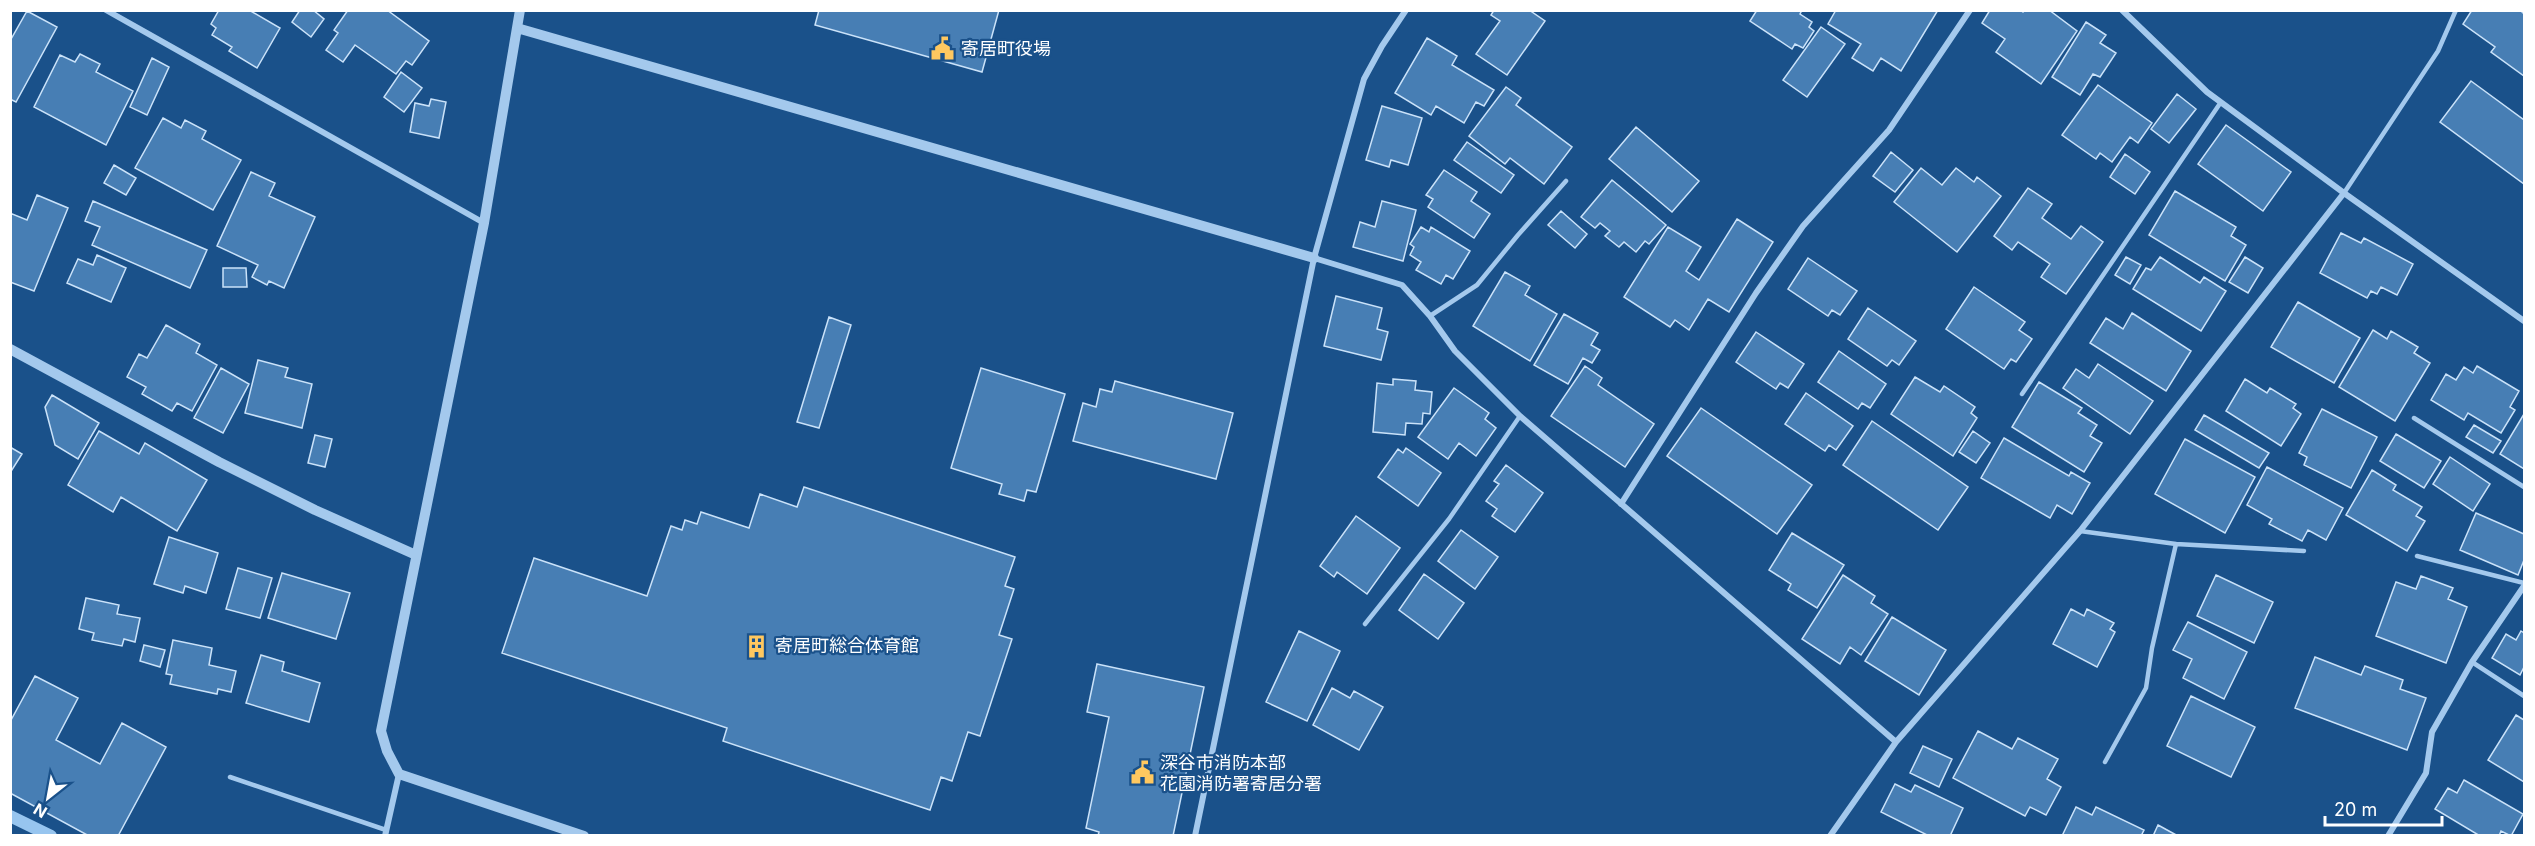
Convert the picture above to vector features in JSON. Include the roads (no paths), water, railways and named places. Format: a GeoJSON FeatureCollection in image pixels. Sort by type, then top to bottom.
{"type":"FeatureCollection","features":[{"type":"Feature","properties":{"kind":"street"},"geometry":{"type":"LineString","coordinates":[[106,10],[484,223]]}},
{"type":"Feature","properties":{"kind":"street"},"geometry":{"type":"LineString","coordinates":[[386,833],[399,774],[387,751],[381,731],[484,223],[520,10]]}},
{"type":"Feature","properties":{"kind":"street"},"geometry":{"type":"LineString","coordinates":[[1195,836],[1314,258],[1364,79],[1406,10]]}},
{"type":"Feature","properties":{"kind":"street"},"geometry":{"type":"LineString","coordinates":[[1622,504],[1756,293],[1803,226],[1889,130],[1970,10]]}},
{"type":"Feature","properties":{"kind":"street"},"geometry":{"type":"LineString","coordinates":[[2122,10],[2207,92],[2524,321]]}},
{"type":"Feature","properties":{"kind":"street"},"geometry":{"type":"LineString","coordinates":[[517,28],[1402,285],[1430,316],[1455,351],[1521,416],[1896,742]]}},
{"type":"Feature","properties":{"kind":"street"},"geometry":{"type":"LineString","coordinates":[[1830,836],[1896,742],[2080,531],[2344,193]]}},
{"type":"Feature","properties":{"kind":"street"},"geometry":{"type":"LineString","coordinates":[[10,349],[219,462],[315,510],[416,555]]}},
{"type":"Feature","properties":{"kind":"street"},"geometry":{"type":"LineString","coordinates":[[2388,836],[2426,773],[2432,732],[2472,662],[2524,585]]}},
{"type":"Feature","properties":{"kind":"street"},"geometry":{"type":"LineString","coordinates":[[399,774],[584,836]]}},
{"type":"Feature","properties":{"kind":"lane"},"geometry":{"type":"LineString","coordinates":[[2344,193],[2438,51],[2456,10]]}},
{"type":"Feature","properties":{"kind":"lane"},"geometry":{"type":"LineString","coordinates":[[2022,394],[2221,102]]}},
{"type":"Feature","properties":{"kind":"lane"},"geometry":{"type":"LineString","coordinates":[[1430,316],[1477,285],[1566,182]]}},
{"type":"Feature","properties":{"kind":"lane"},"geometry":{"type":"LineString","coordinates":[[1365,624],[1449,519],[1521,416]]}},
{"type":"Feature","properties":{"kind":"lane"},"geometry":{"type":"LineString","coordinates":[[2414,418],[2524,487]]}},
{"type":"Feature","properties":{"kind":"lane"},"geometry":{"type":"LineString","coordinates":[[2080,531],[2176,544],[2304,551]]}},
{"type":"Feature","properties":{"kind":"lane"},"geometry":{"type":"LineString","coordinates":[[2105,762],[2146,688],[2152,648],[2176,544]]}},
{"type":"Feature","properties":{"kind":"lane"},"geometry":{"type":"LineString","coordinates":[[2417,556],[2524,585]]}},
{"type":"Feature","properties":{"kind":"lane"},"geometry":{"type":"LineString","coordinates":[[2472,662],[2524,696]]}},
{"type":"Feature","properties":{"kind":"lane"},"geometry":{"type":"LineString","coordinates":[[230,777],[386,833]]}},
{"type":"Feature","properties":{"kind":"waterway"},"geometry":{"type":"LineString","coordinates":[[10,816],[51,836]]}},
{"type":"Feature","properties":{"kind":"place","name":"寄居町役場"},"geometry":{"type":"Point","coordinates":[943,49]}},
{"type":"Feature","properties":{"kind":"place","name":"寄居町総合体育館"},"geometry":{"type":"Point","coordinates":[757,646]}},
{"type":"Feature","properties":{"kind":"place","name":"深谷市消防本部 花園消防署寄居分署"},"geometry":{"type":"Point","coordinates":[1142,773]}}]}
